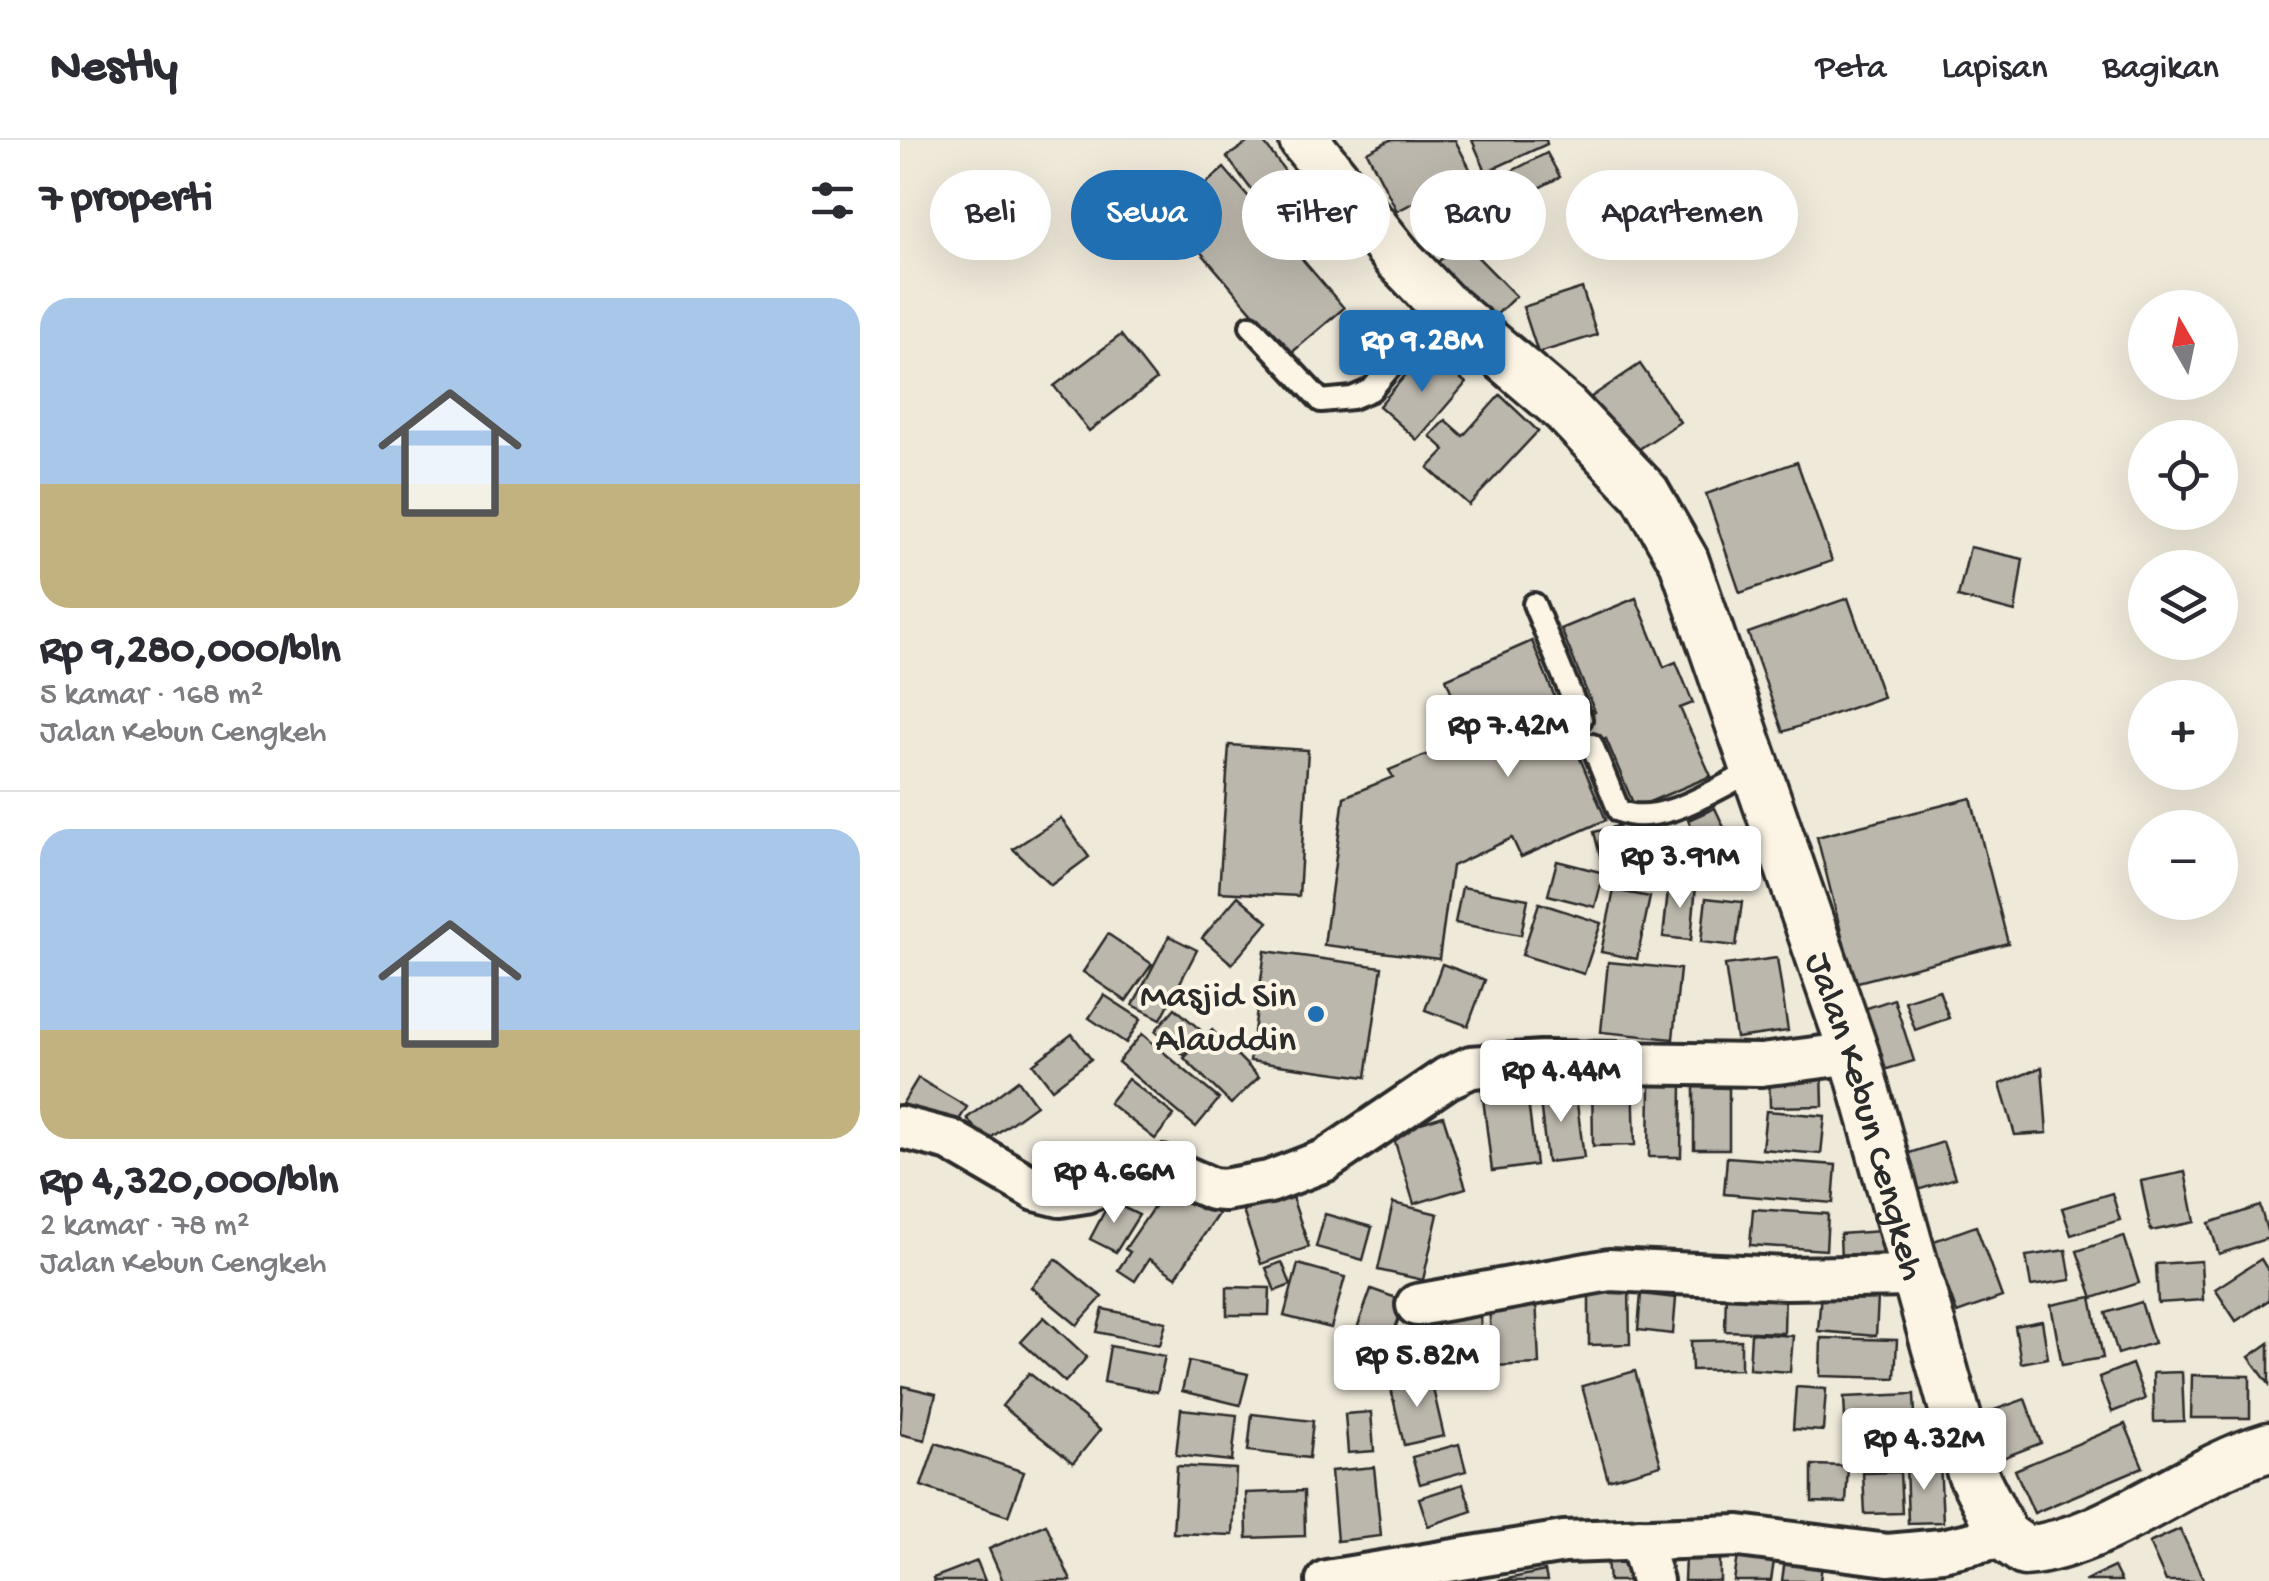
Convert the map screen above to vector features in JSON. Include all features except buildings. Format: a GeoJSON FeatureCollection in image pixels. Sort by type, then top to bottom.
{"type":"FeatureCollection","features":[{"type":"Feature","properties":{"kind":"street","name":"Jalan Kebun Cengkeh"},"geometry":{"type":"LineString","coordinates":[[1304,140],[1360,216],[1443,305],[1565,409],[1646,493],[1684,561],[1854,1053],[1972,1472],[2023,1556]]}},
{"type":"Feature","properties":{"kind":"street"},"geometry":{"type":"LineString","coordinates":[[900,1127],[950,1140],[1036,1190],[1060,1196],[1085,1192],[1136,1171],[1162,1167],[1212,1190],[1224,1190],[1269,1182],[1326,1160],[1447,1078],[1471,1067],[1541,1062],[1761,1065],[1854,1053]]}},
{"type":"Feature","properties":{"kind":"street"},"geometry":{"type":"LineString","coordinates":[[1417,1306],[1609,1270],[1785,1278],[1916,1276]]}},
{"type":"Feature","properties":{"kind":"street"},"geometry":{"type":"LineString","coordinates":[[1340,1580],[1564,1542],[1640,1538],[1739,1536],[1888,1556],[1942,1550],[2023,1556],[2068,1543],[2230,1460],[2269,1447]]}},
{"type":"Feature","properties":{"kind":"street"},"geometry":{"type":"LineString","coordinates":[[1640,1538],[1652,1581]]}},
{"type":"Feature","properties":{"kind":"lane"},"geometry":{"type":"LineString","coordinates":[[1251,326],[1322,400],[1352,398],[1371,390],[1443,305]]}},
{"type":"Feature","properties":{"kind":"lane"},"geometry":{"type":"LineString","coordinates":[[1534,604],[1581,719]]}},
{"type":"Feature","properties":{"kind":"lane"},"geometry":{"type":"LineString","coordinates":[[1592,745],[1619,810],[1636,818],[1656,815],[1756,769]]}},
{"type":"Feature","properties":{"kind":"place","name":"Masjid Sin Alauddin"},"geometry":{"type":"Point","coordinates":[1316,1014]}}]}
